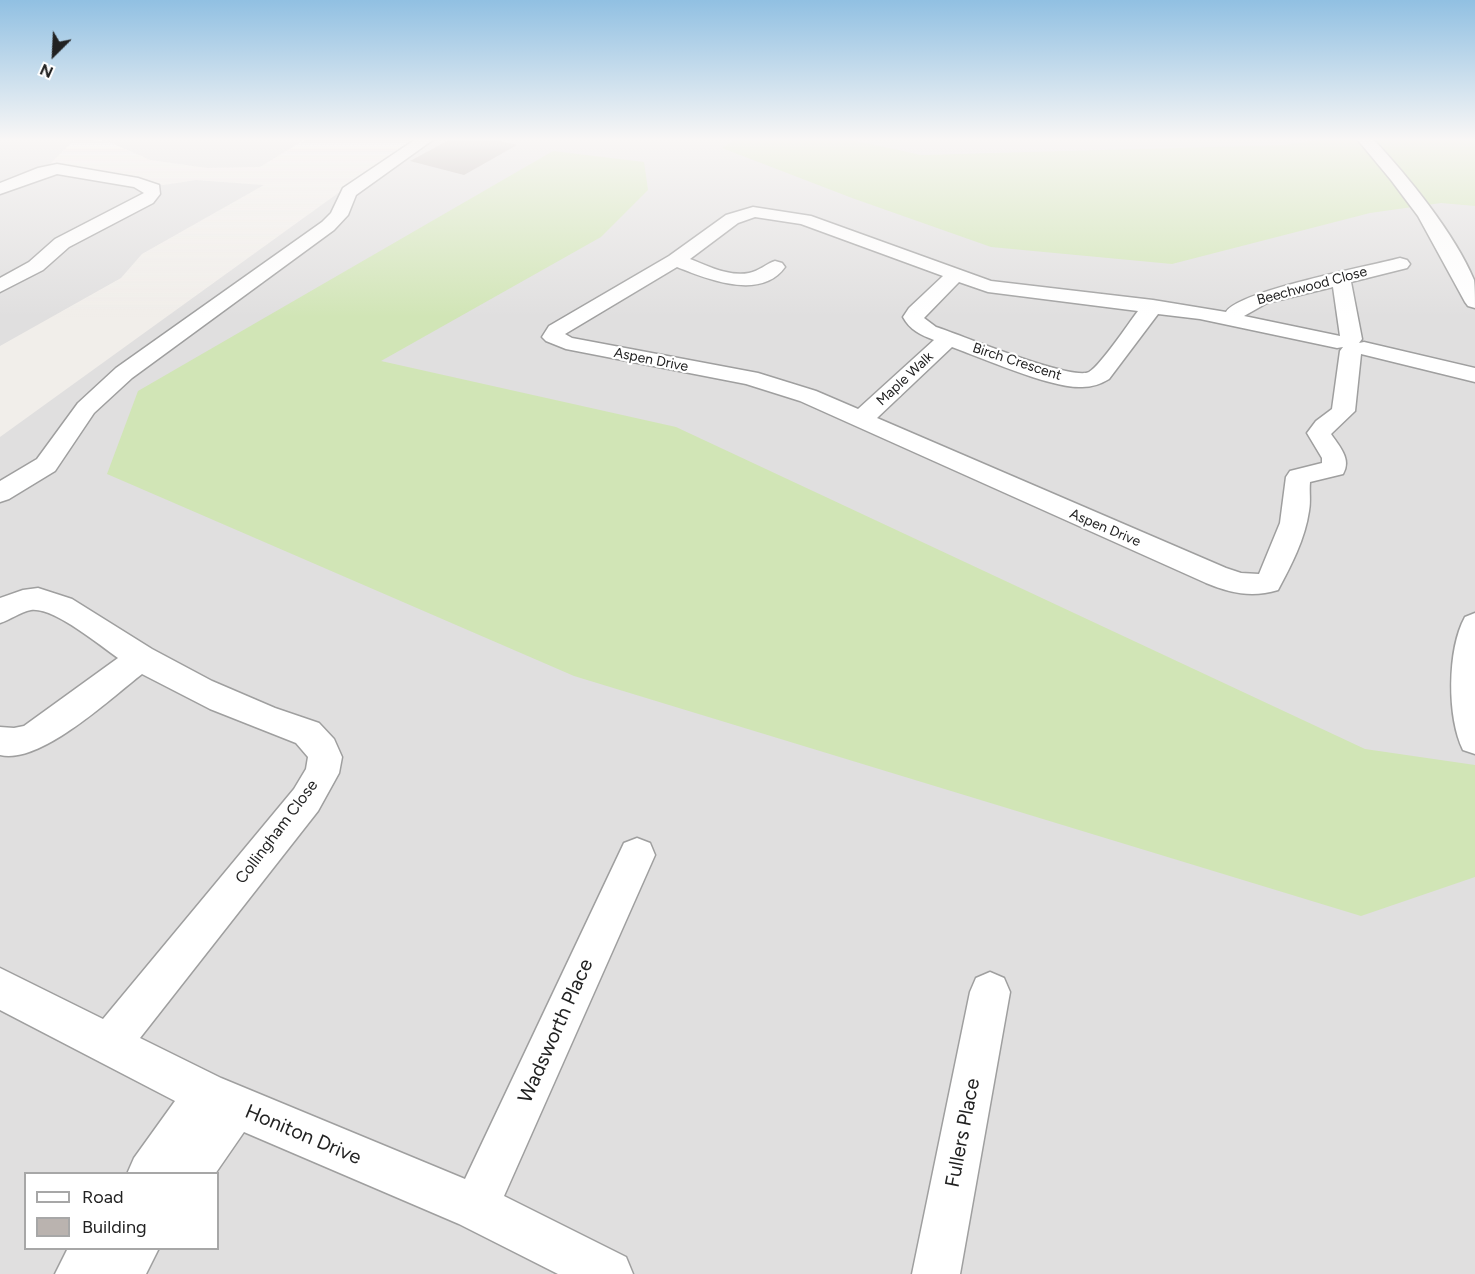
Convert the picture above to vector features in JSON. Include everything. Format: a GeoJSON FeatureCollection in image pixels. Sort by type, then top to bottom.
{"type":"FeatureCollection","features":[{"type":"Feature","properties":{"kind":"street"},"geometry":{"type":"LineString","coordinates":[[0,286],[36,266],[62,243],[148,198]]}},
{"type":"Feature","properties":{"kind":"street"},"geometry":{"type":"LineString","coordinates":[[0,493],[46,465],[86,408],[124,373],[328,226],[339,215],[346,198]]}},
{"type":"Feature","properties":{"kind":"street"},"geometry":{"type":"LineString","coordinates":[[1413,198],[1438,235],[1475,302]]}},
{"type":"Feature","properties":{"kind":"street","name":"Aspen Drive"},"geometry":{"type":"LineString","coordinates":[[1341,278],[1351,345],[1343,411],[1338,417],[1325,424],[1319,433],[1335,458],[1334,468],[1299,477],[1297,507],[1276,567],[1268,583],[1256,586],[1240,585],[1199,568],[808,396],[766,382],[566,343],[553,337],[556,330],[676,260],[732,219],[753,212],[764,212],[805,220],[955,276],[1003,289],[1153,306],[1232,320],[1351,345],[1475,375]]}},
{"type":"Feature","properties":{"kind":"street"},"geometry":{"type":"LineString","coordinates":[[676,260],[724,278],[737,280],[761,277],[775,267]]}},
{"type":"Feature","properties":{"kind":"street","name":"Beechwood Close"},"geometry":{"type":"LineString","coordinates":[[1232,320],[1237,310],[1249,303],[1400,264]]}},
{"type":"Feature","properties":{"kind":"street","name":"Birch Crescent"},"geometry":{"type":"LineString","coordinates":[[955,276],[926,302],[914,317],[922,327],[948,339],[1051,375],[1080,381],[1093,379],[1112,361],[1153,306]]}},
{"type":"Feature","properties":{"kind":"street","name":"Maple Walk"},"geometry":{"type":"LineString","coordinates":[[862,419],[948,339]]}},
{"type":"Feature","properties":{"kind":"street","name":"Collingham Close"},"geometry":{"type":"LineString","coordinates":[[0,612],[27,600],[46,601],[60,607],[141,658],[228,705],[307,733],[326,751],[326,763],[306,800],[109,1044]]}},
{"type":"Feature","properties":{"kind":"street"},"geometry":{"type":"LineString","coordinates":[[1475,625],[1466,680],[1475,740]]}},
{"type":"Feature","properties":{"kind":"street"},"geometry":{"type":"LineString","coordinates":[[0,741],[22,742],[36,736],[141,658]]}},
{"type":"Feature","properties":{"kind":"street","name":"Wadsworth Place"},"geometry":{"type":"LineString","coordinates":[[476,1207],[637,855]]}},
{"type":"Feature","properties":{"kind":"street","name":"Honiton Drive"},"geometry":{"type":"LineString","coordinates":[[0,988],[221,1100],[476,1207],[609,1274]]}},
{"type":"Feature","properties":{"kind":"street","name":"Fullers Place"},"geometry":{"type":"LineString","coordinates":[[936,1274],[990,992]]}},
{"type":"Feature","properties":{"kind":"street"},"geometry":{"type":"LineString","coordinates":[[151,1172],[221,1100]]}},
{"type":"Feature","properties":{"kind":"street"},"geometry":{"type":"LineString","coordinates":[[188,1172],[221,1100]]}},
{"type":"Feature","properties":{"kind":"street"},"geometry":{"type":"LineString","coordinates":[[79,1274],[96,1250]]}},
{"type":"Feature","properties":{"kind":"street"},"geometry":{"type":"LineString","coordinates":[[117,1274],[134,1250]]}},
{"type":"Feature","properties":{"kind":"shaded area"},"geometry":{"type":"Polygon","coordinates":[[[0,198],[240,198],[142,254],[121,278],[0,346],[0,198]]]}},
{"type":"Feature","properties":{"kind":"shaded area"},"geometry":{"type":"Polygon","coordinates":[[[331,198],[1475,198],[1475,1274],[0,1274],[0,437],[331,198]]]}},
{"type":"Feature","properties":{"kind":"green space"},"geometry":{"type":"Polygon","coordinates":[[[471,198],[640,198],[601,237],[381,361],[676,427],[1365,749],[1475,765],[1475,877],[1361,916],[574,676],[107,474],[138,391],[471,198]]]}},
{"type":"Feature","properties":{"kind":"green space"},"geometry":{"type":"Polygon","coordinates":[[[853,198],[1475,198],[1475,206],[1441,203],[1370,213],[1172,264],[991,247],[853,198]]]}}]}
